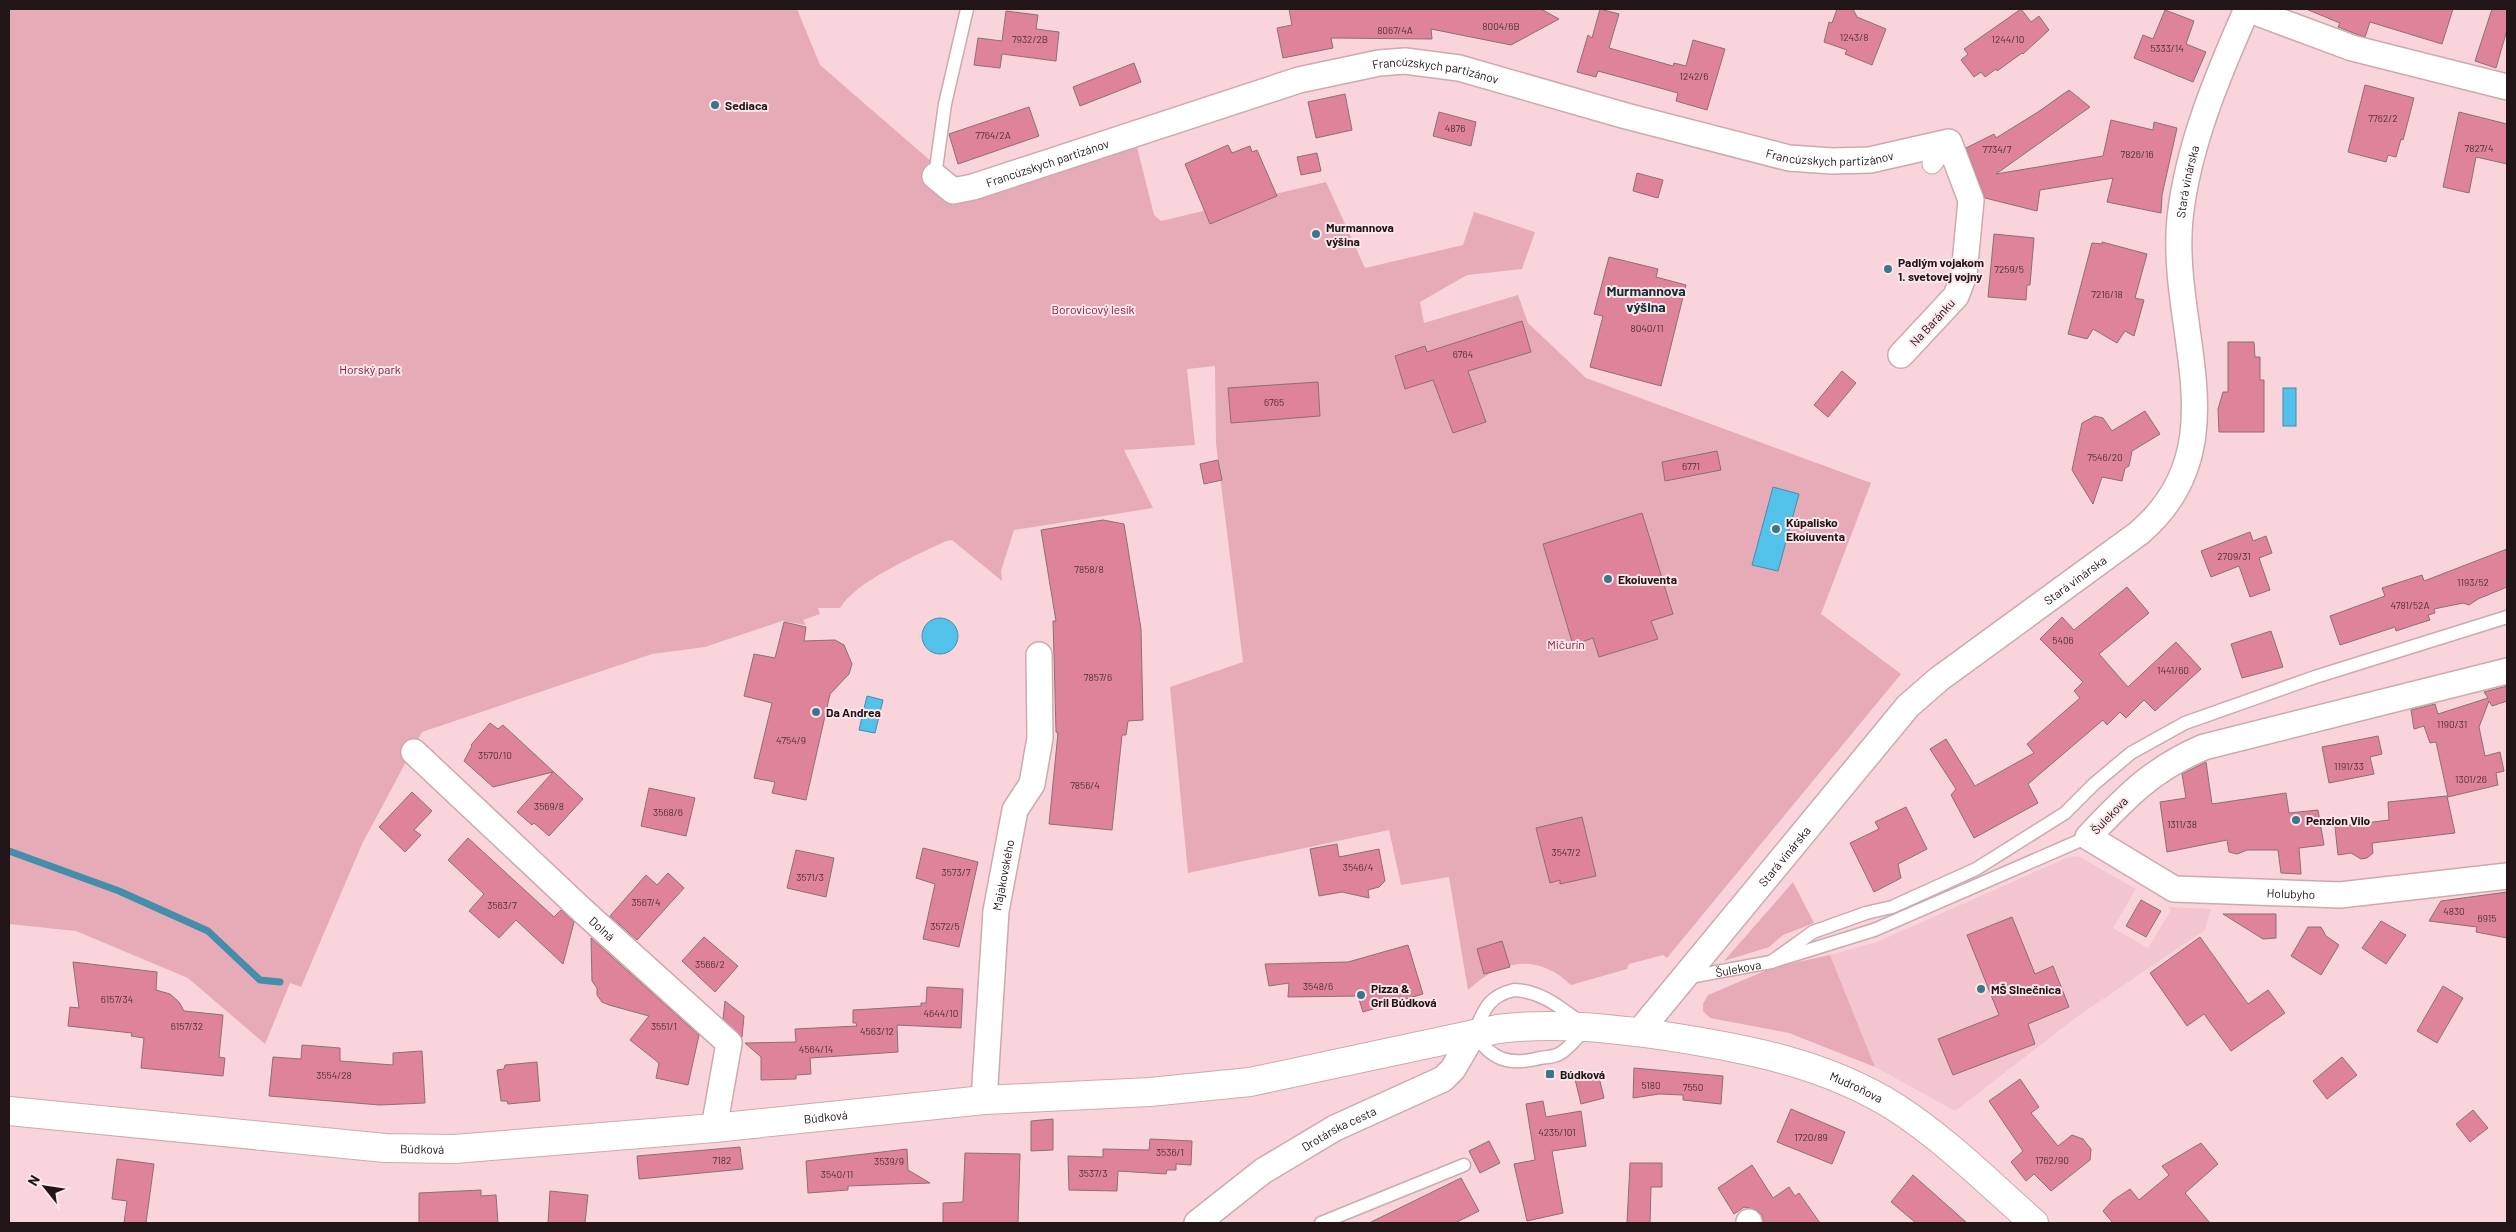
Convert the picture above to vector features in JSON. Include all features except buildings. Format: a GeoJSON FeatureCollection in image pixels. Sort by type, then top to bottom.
{"type":"FeatureCollection","features":[{"type":"Feature","properties":{"kind":"street","name":"Stará vinárska"},"geometry":{"type":"LineString","coordinates":[[1639,1032],[1892,723],[1908,706],[1939,679],[2139,534],[2162,512],[2175,493],[2189,459],[2195,428],[2179,252],[2183,197],[2206,109],[2222,66],[2247,9],[2352,48],[2507,87]]}},
{"type":"Feature","properties":{"kind":"street","name":"Francúzskych partizánov"},"geometry":{"type":"LineString","coordinates":[[935,176],[953,191],[973,187],[1299,80],[1379,63],[1405,61],[1459,68],[1626,116],[1789,158],[1832,161],[1870,160],[1949,142]]}},
{"type":"Feature","properties":{"kind":"street"},"geometry":{"type":"LineString","coordinates":[[1932,164],[1949,142]]}},
{"type":"Feature","properties":{"kind":"street","name":"Na Baránku"},"geometry":{"type":"LineString","coordinates":[[1901,355],[1956,296],[1964,275],[1971,200],[1949,142]]}},
{"type":"Feature","properties":{"kind":"street","name":"Majakovského"},"geometry":{"type":"LineString","coordinates":[[984,1100],[996,912],[1015,810],[1032,784],[1040,738],[1040,655]]}},
{"type":"Feature","properties":{"kind":"street","name":"Šulekova"},"geometry":{"type":"LineString","coordinates":[[2088,836],[2148,778],[2174,761],[2204,747],[2507,671]]}},
{"type":"Feature","properties":{"kind":"street","name":"Dolná"},"geometry":{"type":"LineString","coordinates":[[414,752],[583,911],[729,1043],[714,1128]]}},
{"type":"Feature","properties":{"kind":"street","name":"Holubyho"},"geometry":{"type":"LineString","coordinates":[[2088,836],[2174,889],[2340,895],[2507,876]]}},
{"type":"Feature","properties":{"kind":"street","name":"Búdková"},"geometry":{"type":"LineString","coordinates":[[9,1111],[385,1148],[432,1150],[714,1128],[984,1100],[1150,1092],[1250,1082],[1388,1054],[1474,1033],[1525,1026],[1639,1032]]}},
{"type":"Feature","properties":{"kind":"street","name":"Mudroňova"},"geometry":{"type":"LineString","coordinates":[[1639,1032],[1751,1050],[1825,1073],[1871,1094],[1895,1107],[1932,1134],[2034,1223]]}},
{"type":"Feature","properties":{"kind":"street","name":"Drotárska cesta"},"geometry":{"type":"LineString","coordinates":[[1197,1223],[1263,1171],[1335,1128],[1443,1079],[1453,1069],[1474,1033]]}},
{"type":"Feature","properties":{"kind":"lane"},"geometry":{"type":"LineString","coordinates":[[935,176],[945,104],[967,9]]}},
{"type":"Feature","properties":{"kind":"lane"},"geometry":{"type":"LineString","coordinates":[[1770,962],[1812,932],[1892,906],[1976,869],[2065,813],[2094,784],[2131,753],[2185,723],[2315,677],[2507,617]]}},
{"type":"Feature","properties":{"kind":"lane","name":"Šulekova"},"geometry":{"type":"LineString","coordinates":[[1683,978],[1770,962],[1874,930],[2088,836]]}},
{"type":"Feature","properties":{"kind":"lane"},"geometry":{"type":"LineString","coordinates":[[1474,1033],[1486,1006],[1500,993],[1514,990],[1529,991],[1543,996],[1587,1028]]}},
{"type":"Feature","properties":{"kind":"lane"},"geometry":{"type":"LineString","coordinates":[[1321,1223],[1464,1165]]}},
{"type":"Feature","properties":{"kind":"shaded area","name":"MŠ Slnečnica"},"geometry":{"type":"Polygon","coordinates":[[[2078,856],[2136,889],[2113,928],[2148,948],[2171,910],[2168,907],[2211,909],[2205,930],[2078,1016],[1955,1111],[1875,1067],[1830,955],[1877,942],[2066,858],[2078,856]]]}},
{"type":"Feature","properties":{"kind":"green space","name":"Horský park"},"geometry":{"type":"Polygon","coordinates":[[[9,9],[797,9],[820,65],[955,182],[963,202],[1136,143],[1154,215],[1161,221],[1326,182],[1365,268],[1463,245],[1474,212],[1535,232],[1522,269],[1467,275],[1420,302],[1424,323],[1518,295],[1528,323],[1586,378],[1871,483],[1821,614],[1901,674],[1667,958],[1663,955],[1629,964],[1627,969],[1571,985],[1545,968],[1532,964],[1519,964],[1493,972],[1468,990],[1449,877],[1401,885],[1389,830],[1188,873],[1170,687],[1243,662],[1216,443],[1215,366],[1187,369],[1195,445],[1124,450],[1153,508],[1014,530],[1001,571],[1002,581],[952,540],[946,541],[904,561],[873,579],[859,588],[840,608],[818,608],[820,614],[803,620],[806,625],[782,621],[705,647],[652,654],[422,732],[362,844],[301,987],[290,983],[265,1044],[188,978],[76,931],[9,924],[9,9]]]}},
{"type":"Feature","properties":{"kind":"green space"},"geometry":{"type":"Polygon","coordinates":[[[1793,882],[1814,923],[1783,935],[1769,947],[1724,961],[1793,882]]]}},
{"type":"Feature","properties":{"kind":"green space"},"geometry":{"type":"Polygon","coordinates":[[[1830,955],[1875,1067],[1789,1033],[1710,1018],[1703,1011],[1703,1004],[1708,995],[1774,967],[1830,955]]]}},
{"type":"Feature","properties":{"kind":"water"},"geometry":{"type":"Polygon","coordinates":[[[2283,388],[2296,388],[2296,426],[2283,426],[2283,388]]]}},
{"type":"Feature","properties":{"kind":"water","name":"Kúpalisko Ekoiuventa"},"geometry":{"type":"Polygon","coordinates":[[[1773,487],[1799,494],[1778,571],[1752,565],[1773,487]]]}},
{"type":"Feature","properties":{"kind":"water"},"geometry":{"type":"Polygon","coordinates":[[[940,618],[947,619],[953,623],[957,629],[957,643],[953,649],[947,653],[940,654],[933,653],[927,649],[923,643],[922,636],[923,629],[927,623],[933,619],[940,618]]]}},
{"type":"Feature","properties":{"kind":"water"},"geometry":{"type":"Polygon","coordinates":[[[867,696],[883,700],[875,733],[859,730],[867,696]]]}},
{"type":"Feature","properties":{"kind":"waterway"},"geometry":{"type":"LineString","coordinates":[[9,851],[119,891],[208,931],[260,980],[280,982]]}},
{"type":"Feature","properties":{"kind":"place","name":"Sediaca"},"geometry":{"type":"Point","coordinates":[715,105]}},
{"type":"Feature","properties":{"kind":"place","name":"Murmannova výšina"},"geometry":{"type":"Point","coordinates":[1316,234]}},
{"type":"Feature","properties":{"kind":"place","name":"Padlým vojakom 1. svetovej vojny"},"geometry":{"type":"Point","coordinates":[1888,269]}},
{"type":"Feature","properties":{"kind":"place","name":"Kúpalisko Ekoiuventa"},"geometry":{"type":"Point","coordinates":[1776,529]}},
{"type":"Feature","properties":{"kind":"place","name":"Ekoiuventa"},"geometry":{"type":"Point","coordinates":[1608,579]}},
{"type":"Feature","properties":{"kind":"place","name":"Da Andrea"},"geometry":{"type":"Point","coordinates":[816,712]}},
{"type":"Feature","properties":{"kind":"place","name":"Penzion Vilo"},"geometry":{"type":"Point","coordinates":[2296,820]}},
{"type":"Feature","properties":{"kind":"place","name":"MŠ Slnečnica"},"geometry":{"type":"Point","coordinates":[1981,989]}},
{"type":"Feature","properties":{"kind":"place","name":"Pizza & Gril Búdková"},"geometry":{"type":"Point","coordinates":[1361,995]}},
{"type":"Feature","properties":{"kind":"place","name":"Búdková"},"geometry":{"type":"Point","coordinates":[1550,1074]}},
{"type":"Feature","properties":{"kind":"district","name":"Murmannova výšina"},"geometry":{"type":"Point","coordinates":[1646,298]}},
{"type":"Feature","properties":{"kind":"park label","name":"Borovicový lesík"},"geometry":{"type":"Point","coordinates":[1093,309]}},
{"type":"Feature","properties":{"kind":"park label","name":"Mičurín"},"geometry":{"type":"Point","coordinates":[1566,644]}}]}
